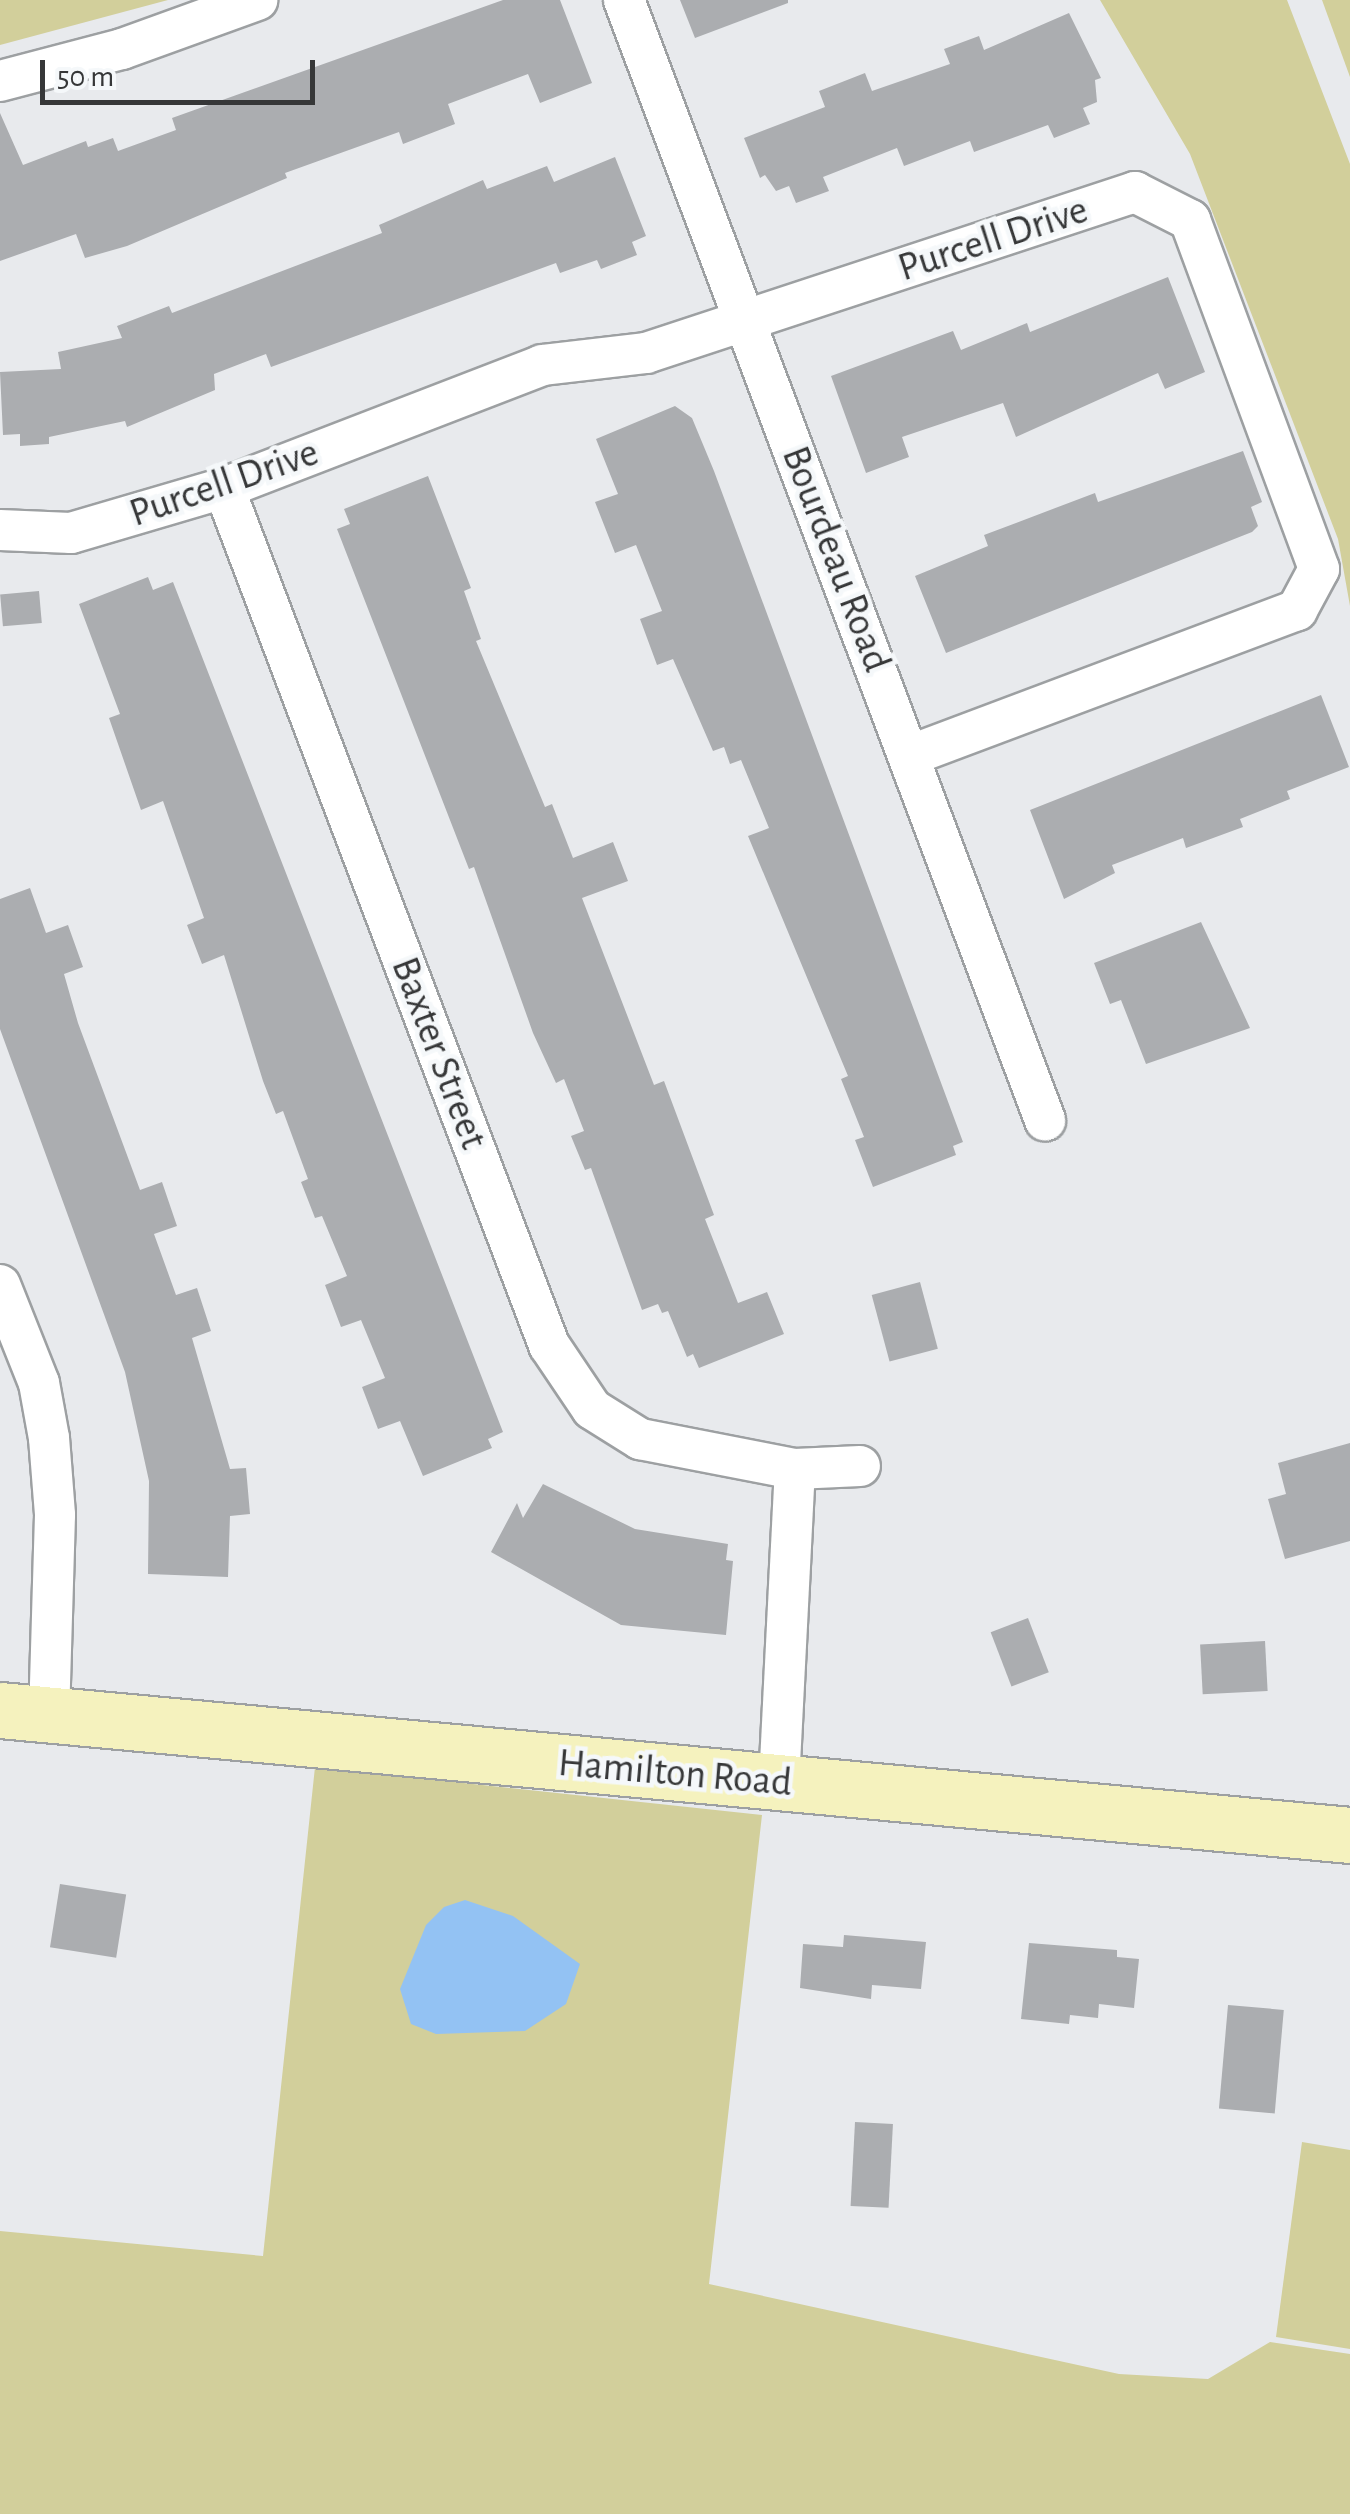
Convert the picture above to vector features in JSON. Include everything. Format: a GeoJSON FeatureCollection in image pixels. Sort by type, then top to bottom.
{"type":"FeatureCollection","features":[{"type":"Feature","properties":{"kind":"main road","name":"Hamilton Road"},"geometry":{"type":"LineString","coordinates":[[24,1712],[1350,1835]]}},
{"type":"Feature","properties":{"kind":"street"},"geometry":{"type":"LineString","coordinates":[[0,81],[122,48],[257,0]]}},
{"type":"Feature","properties":{"kind":"street","name":"Bourdeau Road"},"geometry":{"type":"LineString","coordinates":[[624,0],[912,755],[1045,1120]]}},
{"type":"Feature","properties":{"kind":"street","name":"Purcell Drive"},"geometry":{"type":"LineString","coordinates":[[0,530],[70,533],[224,488],[542,366],[646,352],[1135,192],[1190,220],[1319,569],[1297,610],[912,755]]}},
{"type":"Feature","properties":{"kind":"street","name":"Baxter Street"},"geometry":{"type":"LineString","coordinates":[[224,488],[549,1344],[592,1409],[640,1439],[795,1470],[860,1466]]}},
{"type":"Feature","properties":{"kind":"street"},"geometry":{"type":"LineString","coordinates":[[0,1286],[20,1383],[55,1515],[24,1712]]}},
{"type":"Feature","properties":{"kind":"street"},"geometry":{"type":"LineString","coordinates":[[779,1782],[795,1470]]}},
{"type":"Feature","properties":{"kind":"shaded area"},"geometry":{"type":"Polygon","coordinates":[[[0,0],[168,0],[0,45],[0,0]]]}},
{"type":"Feature","properties":{"kind":"shaded area"},"geometry":{"type":"Polygon","coordinates":[[[1100,0],[1287,0],[1350,164],[1350,606],[1338,539],[1190,154],[1100,0]]]}},
{"type":"Feature","properties":{"kind":"shaded area"},"geometry":{"type":"Polygon","coordinates":[[[1322,0],[1350,0],[1350,77],[1322,0]]]}},
{"type":"Feature","properties":{"kind":"shaded area"},"geometry":{"type":"Polygon","coordinates":[[[315,1767],[762,1815],[709,2284],[1119,2374],[1208,2379],[1270,2342],[1350,2354],[1350,2514],[0,2514],[0,2231],[263,2256],[315,1767]]]}},
{"type":"Feature","properties":{"kind":"shaded area"},"geometry":{"type":"Polygon","coordinates":[[[1302,2142],[1350,2150],[1350,2349],[1276,2337],[1302,2142]]]}},
{"type":"Feature","properties":{"kind":"water"},"geometry":{"type":"Polygon","coordinates":[[[465,1900],[513,1916],[580,1964],[566,2004],[525,2031],[436,2034],[411,2024],[400,1989],[426,1925],[444,1907],[465,1900]]]}},
{"type":"Feature","properties":{"kind":"building"},"geometry":{"type":"Polygon","coordinates":[[[503,0],[560,0],[592,83],[540,103],[528,74],[448,104],[455,124],[403,144],[399,132],[285,173],[287,178],[127,246],[85,258],[76,234],[0,261],[0,113],[23,165],[86,141],[88,147],[113,138],[118,151],[176,130],[172,118],[503,0]]]}},
{"type":"Feature","properties":{"kind":"building"},"geometry":{"type":"Polygon","coordinates":[[[680,0],[788,0],[788,3],[695,38],[680,0]]]}},
{"type":"Feature","properties":{"kind":"building"},"geometry":{"type":"Polygon","coordinates":[[[1069,13],[1101,78],[1095,80],[1097,102],[1083,108],[1090,124],[1054,138],[1048,125],[974,152],[970,141],[904,166],[897,148],[823,177],[829,191],[796,203],[789,186],[776,191],[765,175],[760,178],[744,138],[825,107],[819,91],[865,73],[872,91],[950,64],[944,49],[979,36],[984,50],[1069,13]]]}},
{"type":"Feature","properties":{"kind":"building"},"geometry":{"type":"Polygon","coordinates":[[[615,157],[646,236],[632,242],[637,255],[601,269],[597,260],[560,273],[556,263],[271,367],[266,354],[214,374],[215,390],[127,427],[125,421],[49,437],[49,444],[20,446],[20,434],[3,435],[0,372],[61,369],[58,352],[122,338],[117,326],[169,306],[172,313],[382,233],[379,225],[483,180],[487,189],[547,166],[554,182],[615,157]]]}},
{"type":"Feature","properties":{"kind":"building"},"geometry":{"type":"Polygon","coordinates":[[[1168,277],[1205,372],[1165,389],[1158,373],[1016,437],[1003,403],[902,437],[909,457],[866,473],[831,376],[953,331],[961,350],[1027,323],[1030,332],[1168,277]]]}},
{"type":"Feature","properties":{"kind":"building"},"geometry":{"type":"Polygon","coordinates":[[[675,406],[692,418],[714,471],[963,1142],[953,1146],[956,1155],[873,1187],[855,1140],[864,1137],[841,1079],[848,1076],[748,836],[769,828],[741,760],[730,764],[724,747],[713,751],[673,659],[657,665],[640,619],[662,611],[636,545],[615,553],[595,502],[618,494],[596,439],[675,406]]]}},
{"type":"Feature","properties":{"kind":"building"},"geometry":{"type":"Polygon","coordinates":[[[1243,451],[1262,502],[1251,507],[1258,526],[1252,532],[946,653],[915,576],[988,546],[984,535],[1095,493],[1098,502],[1243,451]]]}},
{"type":"Feature","properties":{"kind":"building"},"geometry":{"type":"Polygon","coordinates":[[[428,476],[471,588],[464,591],[481,639],[476,641],[545,807],[552,804],[573,858],[613,842],[628,881],[582,898],[654,1085],[664,1081],[714,1215],[705,1219],[738,1303],[767,1292],[784,1334],[699,1368],[693,1354],[687,1357],[668,1311],[662,1313],[658,1304],[642,1310],[591,1168],[585,1170],[571,1136],[584,1131],[564,1079],[556,1083],[533,1033],[474,867],[469,869],[337,529],[350,524],[344,509],[428,476]]]}},
{"type":"Feature","properties":{"kind":"building"},"geometry":{"type":"Polygon","coordinates":[[[148,577],[153,590],[173,582],[503,1432],[488,1439],[492,1448],[423,1476],[400,1421],[378,1429],[362,1387],[385,1378],[361,1320],[341,1327],[325,1285],[347,1276],[322,1216],[315,1218],[301,1182],[308,1179],[283,1111],[276,1114],[263,1081],[224,955],[202,964],[187,925],[204,918],[163,801],[141,810],[109,718],[120,714],[79,604],[148,577]]]}},
{"type":"Feature","properties":{"kind":"building"},"geometry":{"type":"Polygon","coordinates":[[[39,591],[42,623],[3,626],[0,594],[39,591]]]}},
{"type":"Feature","properties":{"kind":"building"},"geometry":{"type":"Polygon","coordinates":[[[1321,695],[1349,767],[1287,791],[1290,799],[1240,819],[1243,827],[1186,848],[1183,838],[1112,865],[1115,873],[1064,899],[1030,810],[1321,695]]]}},
{"type":"Feature","properties":{"kind":"building"},"geometry":{"type":"Polygon","coordinates":[[[30,888],[46,933],[68,925],[83,967],[64,974],[78,1023],[140,1190],[162,1182],[177,1226],[154,1234],[176,1295],[197,1288],[211,1331],[192,1338],[230,1469],[246,1468],[250,1514],[230,1516],[228,1577],[148,1574],[149,1481],[125,1372],[0,1029],[0,899],[30,888]]]}},
{"type":"Feature","properties":{"kind":"building"},"geometry":{"type":"Polygon","coordinates":[[[1201,922],[1250,1028],[1146,1064],[1121,1000],[1110,1004],[1094,963],[1201,922]]]}},
{"type":"Feature","properties":{"kind":"building"},"geometry":{"type":"Polygon","coordinates":[[[920,1282],[938,1349],[890,1362],[872,1295],[920,1282]]]}},
{"type":"Feature","properties":{"kind":"building"},"geometry":{"type":"Polygon","coordinates":[[[1350,1443],[1350,1541],[1285,1559],[1268,1499],[1286,1494],[1278,1463],[1350,1443]]]}},
{"type":"Feature","properties":{"kind":"building"},"geometry":{"type":"Polygon","coordinates":[[[543,1484],[635,1529],[728,1544],[726,1560],[733,1561],[726,1635],[621,1625],[491,1552],[517,1503],[523,1518],[543,1484]]]}},
{"type":"Feature","properties":{"kind":"building"},"geometry":{"type":"Polygon","coordinates":[[[1028,1618],[1049,1672],[1011,1686],[991,1632],[1028,1618]]]}},
{"type":"Feature","properties":{"kind":"building"},"geometry":{"type":"Polygon","coordinates":[[[1265,1641],[1268,1691],[1203,1694],[1200,1644],[1265,1641]]]}},
{"type":"Feature","properties":{"kind":"building"},"geometry":{"type":"Polygon","coordinates":[[[60,1884],[126,1894],[116,1958],[50,1947],[60,1884]]]}},
{"type":"Feature","properties":{"kind":"building"},"geometry":{"type":"Polygon","coordinates":[[[844,1935],[926,1942],[921,1989],[872,1985],[871,1999],[800,1988],[803,1944],[843,1947],[844,1935]]]}},
{"type":"Feature","properties":{"kind":"building"},"geometry":{"type":"Polygon","coordinates":[[[1029,1943],[1117,1950],[1117,1957],[1139,1959],[1134,2008],[1099,2004],[1098,2018],[1070,2015],[1069,2024],[1021,2019],[1029,1943]]]}},
{"type":"Feature","properties":{"kind":"building"},"geometry":{"type":"Polygon","coordinates":[[[1228,2005],[1284,2010],[1275,2113],[1219,2109],[1228,2005]]]}},
{"type":"Feature","properties":{"kind":"building"},"geometry":{"type":"Polygon","coordinates":[[[855,2122],[893,2124],[889,2208],[851,2206],[855,2122]]]}}]}
